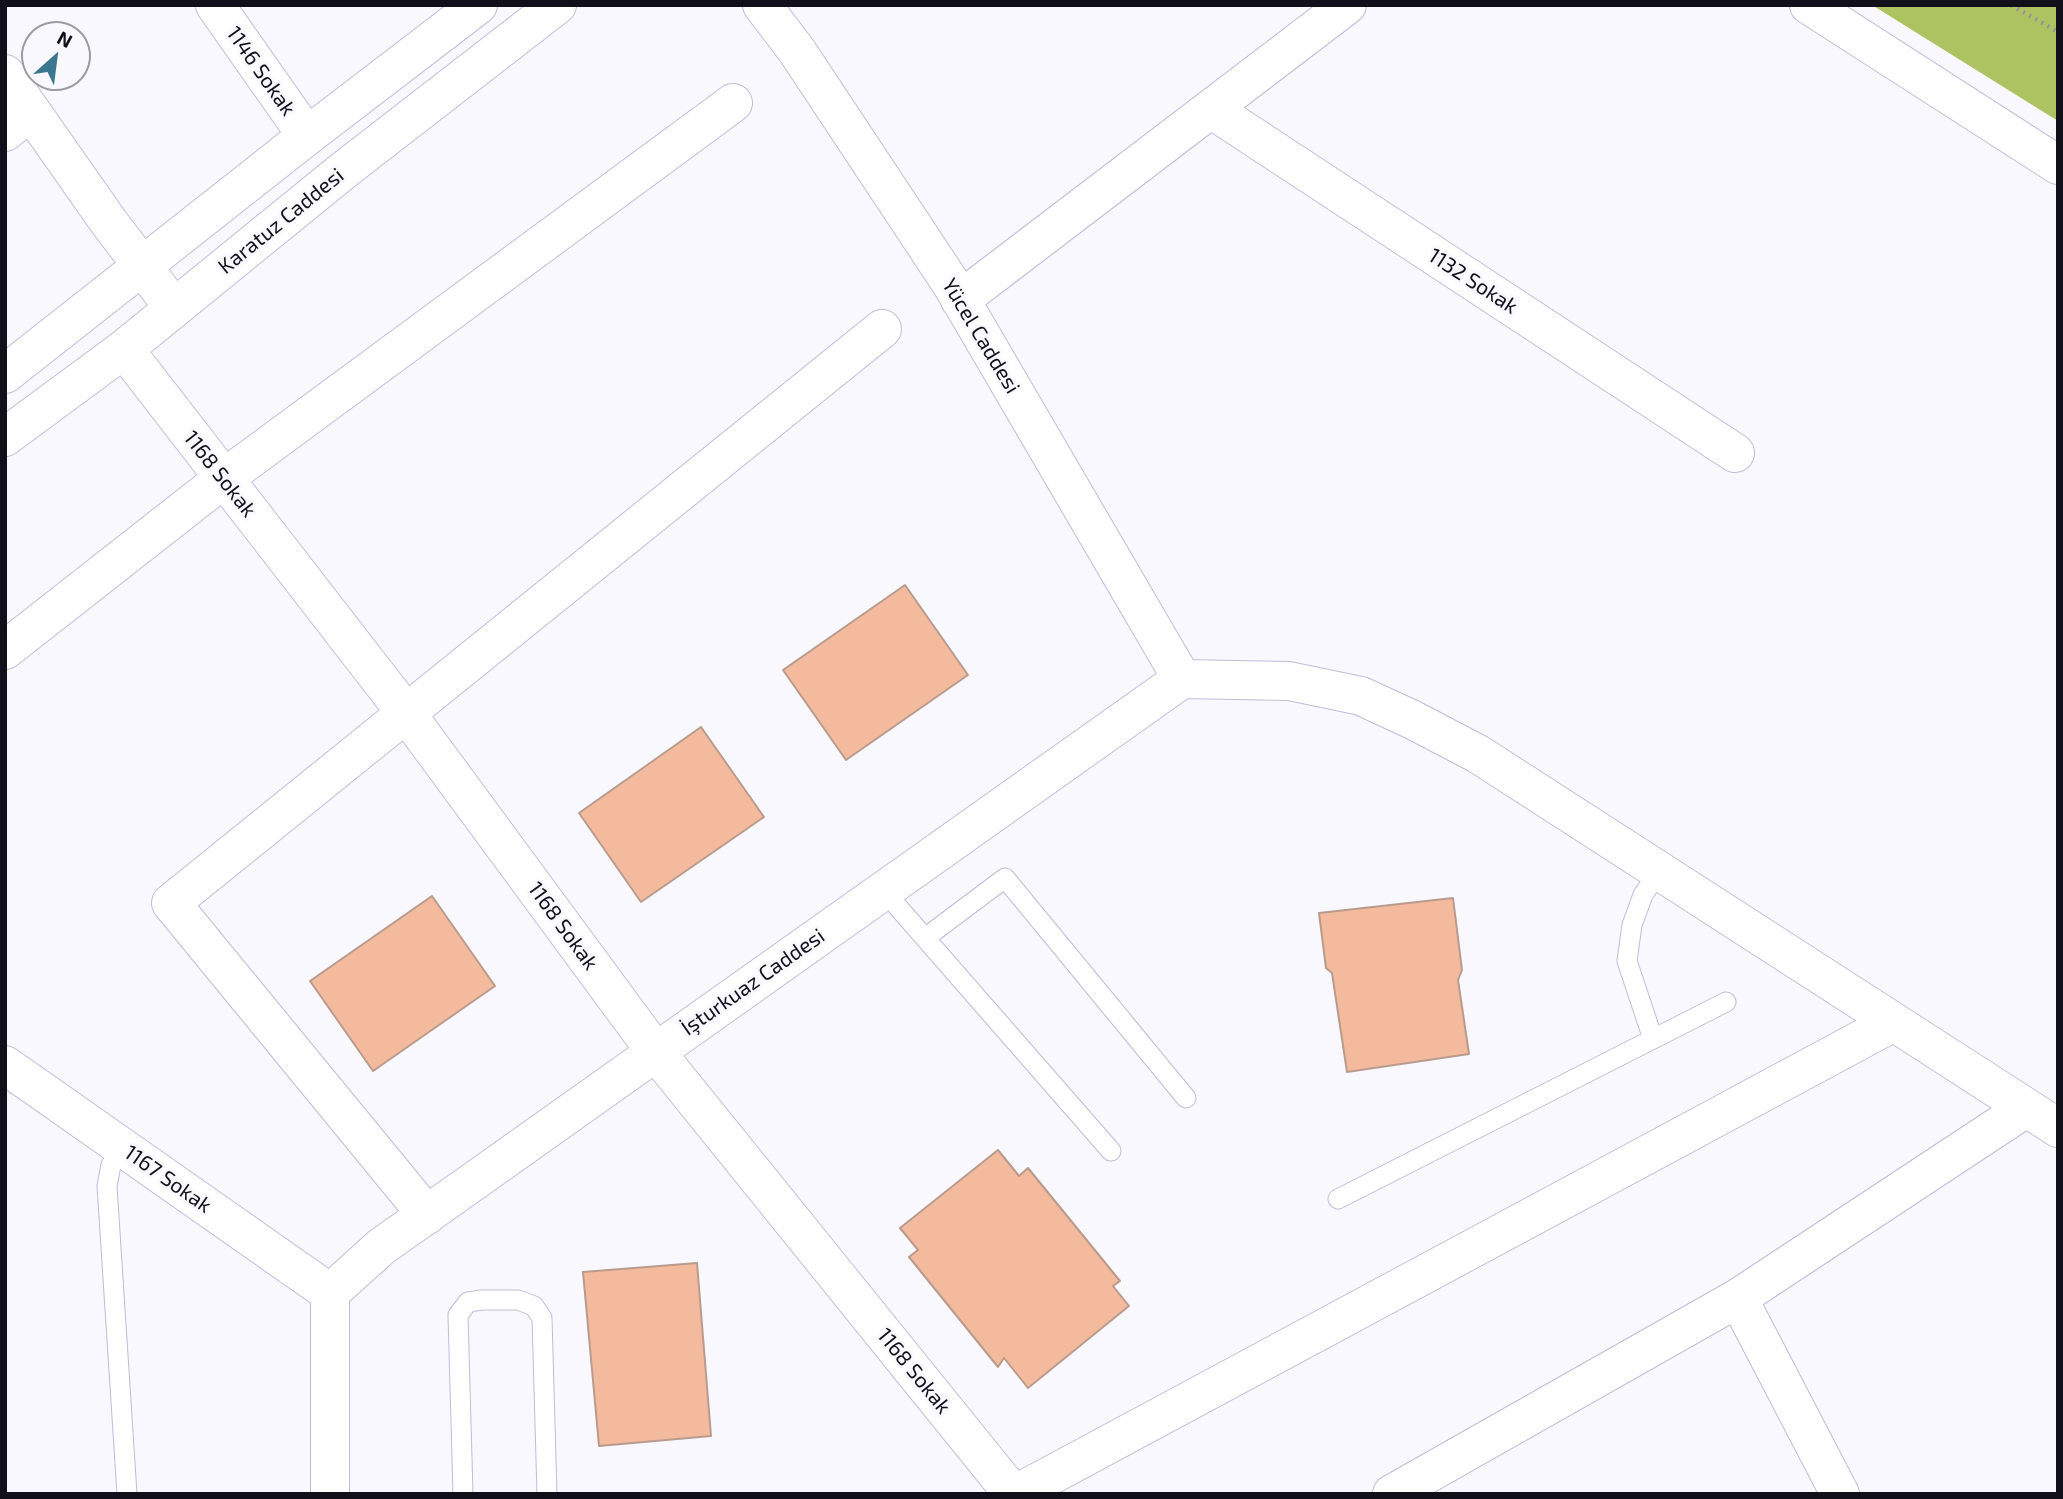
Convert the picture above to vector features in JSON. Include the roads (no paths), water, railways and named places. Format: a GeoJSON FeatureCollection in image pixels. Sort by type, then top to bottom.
{"type":"FeatureCollection","features":[{"type":"Feature","properties":{"kind":"street","name":"1146 Sokak"},"geometry":{"type":"LineString","coordinates":[[215,5],[307,136]]}},
{"type":"Feature","properties":{"kind":"street"},"geometry":{"type":"LineString","coordinates":[[5,374],[478,5]]}},
{"type":"Feature","properties":{"kind":"street","name":"Karatuz Caddesi"},"geometry":{"type":"LineString","coordinates":[[5,437],[124,349],[344,170],[557,5]]}},
{"type":"Feature","properties":{"kind":"street","name":"Yücel Caddesi"},"geometry":{"type":"LineString","coordinates":[[762,5],[797,51],[960,300],[1182,679]]}},
{"type":"Feature","properties":{"kind":"street"},"geometry":{"type":"LineString","coordinates":[[960,300],[1347,5]]}},
{"type":"Feature","properties":{"kind":"street"},"geometry":{"type":"LineString","coordinates":[[1809,5],[2058,165]]}},
{"type":"Feature","properties":{"kind":"street"},"geometry":{"type":"LineString","coordinates":[[5,74],[18,122],[141,266],[174,309]]}},
{"type":"Feature","properties":{"kind":"street"},"geometry":{"type":"LineString","coordinates":[[5,650],[223,479],[733,103]]}},
{"type":"Feature","properties":{"kind":"street","name":"1132 Sokak"},"geometry":{"type":"LineString","coordinates":[[1210,109],[1735,453]]}},
{"type":"Feature","properties":{"kind":"street"},"geometry":{"type":"LineString","coordinates":[[427,1215],[171,903],[882,329]]}},
{"type":"Feature","properties":{"kind":"street","name":"1168 Sokak"},"geometry":{"type":"LineString","coordinates":[[124,349],[406,712],[654,1051],[1015,1494]]}},
{"type":"Feature","properties":{"kind":"street"},"geometry":{"type":"LineString","coordinates":[[1182,679],[1289,681],[1361,696],[1413,720],[1478,754],[2058,1128]]}},
{"type":"Feature","properties":{"kind":"street","name":"İşturkuaz Caddesi"},"geometry":{"type":"LineString","coordinates":[[330,1293],[381,1247],[1182,679]]}},
{"type":"Feature","properties":{"kind":"street"},"geometry":{"type":"LineString","coordinates":[[1015,1494],[1892,1023]]}},
{"type":"Feature","properties":{"kind":"street","name":"1167 Sokak"},"geometry":{"type":"LineString","coordinates":[[5,1065],[330,1293]]}},
{"type":"Feature","properties":{"kind":"street"},"geometry":{"type":"LineString","coordinates":[[1392,1494],[1738,1298],[2026,1108]]}},
{"type":"Feature","properties":{"kind":"street"},"geometry":{"type":"LineString","coordinates":[[330,1293],[330,1494]]}},
{"type":"Feature","properties":{"kind":"street"},"geometry":{"type":"LineString","coordinates":[[1738,1298],[1840,1494]]}},
{"type":"Feature","properties":{"kind":"lane"},"geometry":{"type":"LineString","coordinates":[[1653,1039],[1627,961],[1632,925],[1643,895],[1659,871]]}},
{"type":"Feature","properties":{"kind":"lane"},"geometry":{"type":"LineString","coordinates":[[925,938],[1005,878],[1186,1098]]}},
{"type":"Feature","properties":{"kind":"lane"},"geometry":{"type":"LineString","coordinates":[[887,888],[897,906],[1111,1151]]}},
{"type":"Feature","properties":{"kind":"lane"},"geometry":{"type":"LineString","coordinates":[[1338,1199],[1726,1002]]}},
{"type":"Feature","properties":{"kind":"lane"},"geometry":{"type":"LineString","coordinates":[[123,1147],[111,1165],[107,1186],[127,1494]]}},
{"type":"Feature","properties":{"kind":"lane"},"geometry":{"type":"LineString","coordinates":[[463,1494],[458,1315],[468,1302],[482,1300],[518,1300],[534,1306],[542,1318],[547,1494]]}}]}
